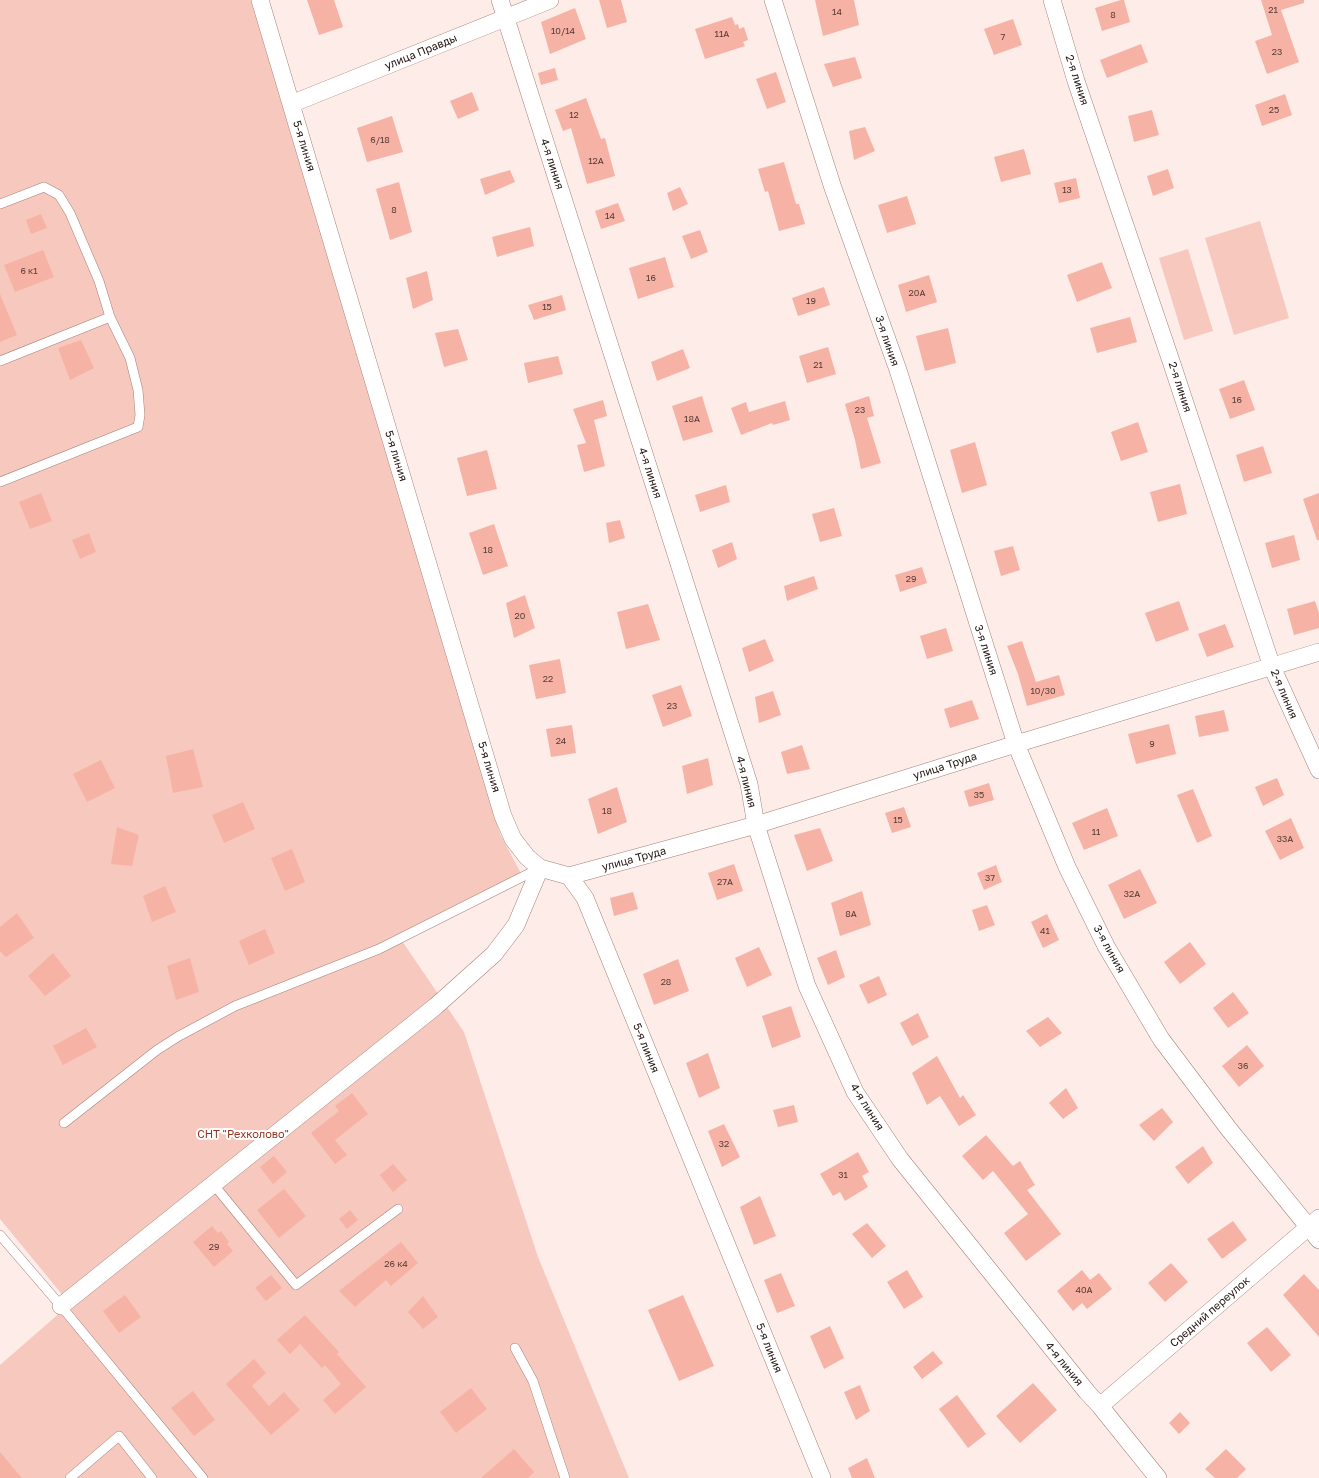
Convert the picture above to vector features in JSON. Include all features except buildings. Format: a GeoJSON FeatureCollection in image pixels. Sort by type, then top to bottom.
{"type":"FeatureCollection","features":[{"type":"Feature","properties":{"kind":"street","name":"5-я линия"},"geometry":{"type":"LineString","coordinates":[[260,0],[503,816],[513,839],[527,857],[540,868],[569,876],[585,898],[822,1478]]}},
{"type":"Feature","properties":{"kind":"street","name":"4-я линия"},"geometry":{"type":"LineString","coordinates":[[500,0],[749,784],[756,826],[807,986],[855,1092],[900,1159],[945,1218],[1158,1478]]}},
{"type":"Feature","properties":{"kind":"street","name":"улица Правды"},"geometry":{"type":"LineString","coordinates":[[291,104],[506,19],[550,0]]}},
{"type":"Feature","properties":{"kind":"street","name":"3-я линия"},"geometry":{"type":"LineString","coordinates":[[773,0],[833,188],[898,370],[1016,744],[1074,880],[1106,946],[1161,1039],[1228,1128],[1316,1228]]}},
{"type":"Feature","properties":{"kind":"street","name":"2-я линия"},"geometry":{"type":"LineString","coordinates":[[1052,0],[1076,81],[1172,364],[1272,667],[1319,770]]}},
{"type":"Feature","properties":{"kind":"street","name":"улица Труда"},"geometry":{"type":"LineString","coordinates":[[569,876],[756,826],[1016,744],[1319,652]]}},
{"type":"Feature","properties":{"kind":"street"},"geometry":{"type":"LineString","coordinates":[[61,1306],[436,1006],[494,954],[516,925],[540,868]]}},
{"type":"Feature","properties":{"kind":"street","name":"Средний переулок"},"geometry":{"type":"LineString","coordinates":[[1100,1406],[1316,1228]]}},
{"type":"Feature","properties":{"kind":"lane"},"geometry":{"type":"LineString","coordinates":[[0,204],[44,187],[59,195],[70,213],[99,281],[110,317],[130,358],[138,390],[140,415],[138,427],[0,482]]}},
{"type":"Feature","properties":{"kind":"lane"},"geometry":{"type":"LineString","coordinates":[[0,361],[110,317]]}},
{"type":"Feature","properties":{"kind":"lane"},"geometry":{"type":"LineString","coordinates":[[64,1123],[157,1050],[179,1036],[235,1006],[379,948],[540,868]]}},
{"type":"Feature","properties":{"kind":"lane"},"geometry":{"type":"LineString","coordinates":[[214,1185],[296,1285],[398,1209]]}},
{"type":"Feature","properties":{"kind":"lane"},"geometry":{"type":"LineString","coordinates":[[0,1234],[203,1478]]}},
{"type":"Feature","properties":{"kind":"lane"},"geometry":{"type":"LineString","coordinates":[[515,1348],[533,1381],[565,1478]]}},
{"type":"Feature","properties":{"kind":"lane"},"geometry":{"type":"LineString","coordinates":[[70,1478],[120,1436],[152,1478]]}},
{"type":"Feature","properties":{"kind":"green space","name":"СНТ \"Рехколово\""},"geometry":{"type":"Polygon","coordinates":[[[0,0],[253,0],[500,834],[525,881],[398,935],[464,1032],[538,1257],[629,1478],[0,1478],[0,1365],[70,1304],[0,1219],[0,0]]]}},
{"type":"Feature","properties":{"kind":"green space"},"geometry":{"type":"Polygon","coordinates":[[[1260,221],[1289,318],[1234,335],[1205,238],[1260,221]]]}},
{"type":"Feature","properties":{"kind":"green space"},"geometry":{"type":"Polygon","coordinates":[[[1188,249],[1213,331],[1184,340],[1159,258],[1188,249]]]}}]}
